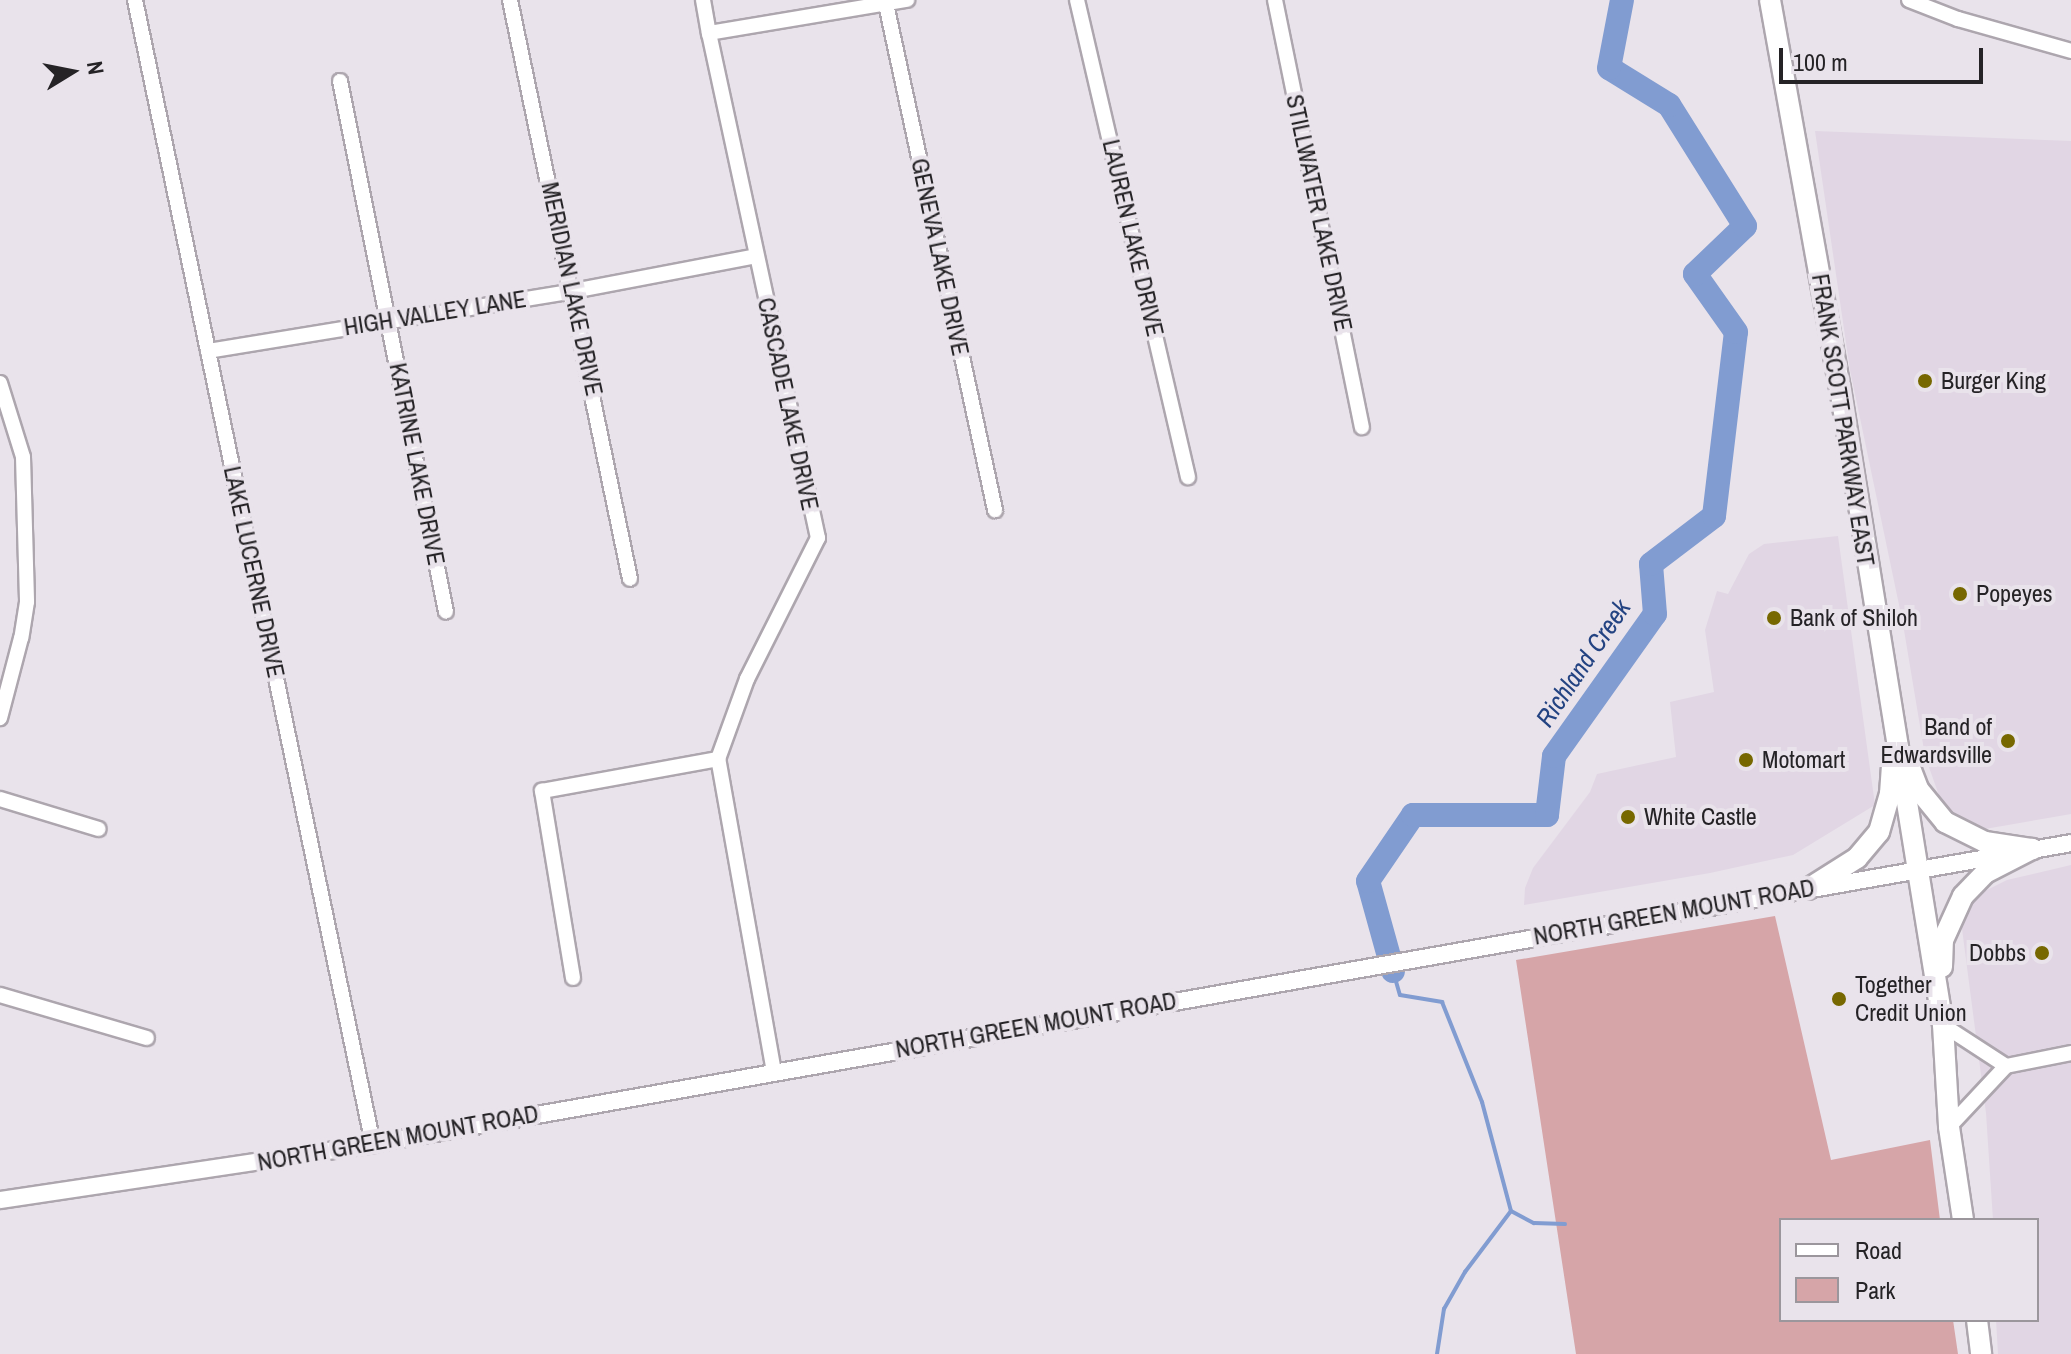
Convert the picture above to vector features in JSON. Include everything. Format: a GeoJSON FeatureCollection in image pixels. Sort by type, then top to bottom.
{"type":"FeatureCollection","features":[{"type":"Feature","properties":{"kind":"main road","name":"FRANK SCOTT PARKWAY EAST"},"geometry":{"type":"LineString","coordinates":[[1770,0],[1840,388],[1942,1016],[1949,1127],[1963,1218]]}},
{"type":"Feature","properties":{"kind":"main road"},"geometry":{"type":"LineString","coordinates":[[1895,732],[1918,789],[1945,822],[1985,842],[2032,849]]}},
{"type":"Feature","properties":{"kind":"main road"},"geometry":{"type":"LineString","coordinates":[[1808,889],[1857,858],[1879,832],[1890,794],[1895,732]]}},
{"type":"Feature","properties":{"kind":"main road"},"geometry":{"type":"LineString","coordinates":[[1942,1016],[1943,940],[1963,896],[1985,873],[2032,849]]}},
{"type":"Feature","properties":{"kind":"main road"},"geometry":{"type":"LineString","coordinates":[[1977,1322],[1981,1354]]}},
{"type":"Feature","properties":{"kind":"street","name":"LAKE LUCERNE DRIVE"},"geometry":{"type":"LineString","coordinates":[[135,0],[373,1144]]}},
{"type":"Feature","properties":{"kind":"street","name":"MERIDIAN LAKE DRIVE"},"geometry":{"type":"LineString","coordinates":[[510,0],[573,291],[630,579]]}},
{"type":"Feature","properties":{"kind":"street","name":"CASCADE LAKE DRIVE"},"geometry":{"type":"LineString","coordinates":[[703,0],[818,538],[747,679],[718,759]]}},
{"type":"Feature","properties":{"kind":"street"},"geometry":{"type":"LineString","coordinates":[[709,33],[907,0]]}},
{"type":"Feature","properties":{"kind":"street","name":"LAUREN LAKE DRIVE"},"geometry":{"type":"LineString","coordinates":[[1077,0],[1188,477]]}},
{"type":"Feature","properties":{"kind":"street","name":"STILLWATER LAKE DRIVE"},"geometry":{"type":"LineString","coordinates":[[1275,0],[1362,427]]}},
{"type":"Feature","properties":{"kind":"street"},"geometry":{"type":"LineString","coordinates":[[1909,0],[1958,19],[2071,51]]}},
{"type":"Feature","properties":{"kind":"street","name":"GENEVA LAKE DRIVE"},"geometry":{"type":"LineString","coordinates":[[886,4],[995,510]]}},
{"type":"Feature","properties":{"kind":"street","name":"KATRINE LAKE DRIVE"},"geometry":{"type":"LineString","coordinates":[[340,81],[446,612]]}},
{"type":"Feature","properties":{"kind":"street","name":"HIGH VALLEY LANE"},"geometry":{"type":"LineString","coordinates":[[208,351],[573,291],[756,256]]}},
{"type":"Feature","properties":{"kind":"street"},"geometry":{"type":"LineString","coordinates":[[0,383],[23,457],[27,602],[0,718]]}},
{"type":"Feature","properties":{"kind":"street"},"geometry":{"type":"LineString","coordinates":[[573,978],[542,791],[718,759],[774,1072]]}},
{"type":"Feature","properties":{"kind":"street"},"geometry":{"type":"LineString","coordinates":[[0,799],[99,829]]}},
{"type":"Feature","properties":{"kind":"street","name":"NORTH GREEN MOUNT ROAD"},"geometry":{"type":"LineString","coordinates":[[0,1200],[373,1144],[1436,953],[2071,843]]}},
{"type":"Feature","properties":{"kind":"street"},"geometry":{"type":"LineString","coordinates":[[0,995],[147,1038]]}},
{"type":"Feature","properties":{"kind":"street"},"geometry":{"type":"LineString","coordinates":[[1942,1016],[2006,1066]]}},
{"type":"Feature","properties":{"kind":"street"},"geometry":{"type":"LineString","coordinates":[[1949,1127],[2006,1066],[2071,1053]]}},
{"type":"Feature","properties":{"kind":"shaded area"},"geometry":{"type":"Polygon","coordinates":[[[1815,131],[2071,141],[2071,814],[1985,829],[1964,825],[1941,801],[1925,756],[1903,624],[1850,370],[1815,131]]]}},
{"type":"Feature","properties":{"kind":"shaded area"},"geometry":{"type":"Polygon","coordinates":[[[1838,536],[1875,805],[1793,855],[1710,873],[1524,905],[1525,888],[1533,868],[1590,792],[1597,774],[1676,757],[1670,702],[1714,692],[1705,630],[1717,591],[1728,594],[1749,554],[1764,544],[1838,536]]]}},
{"type":"Feature","properties":{"kind":"shaded area"},"geometry":{"type":"Polygon","coordinates":[[[2071,865],[2071,1354],[1998,1354],[1996,1322],[2039,1322],[2039,1218],[1993,1218],[1986,1113],[1961,921],[1965,908],[1979,894],[2007,880],[2071,865]]]}},
{"type":"Feature","properties":{"kind":"green space"},"geometry":{"type":"Polygon","coordinates":[[[1775,916],[1831,1160],[1930,1140],[1940,1218],[1779,1218],[1779,1322],[1953,1322],[1958,1354],[1576,1354],[1516,960],[1775,916]]]}},
{"type":"Feature","properties":{"kind":"waterway","name":"Richland Creek"},"geometry":{"type":"LineString","coordinates":[[1393,971],[1368,881],[1413,815],[1547,815],[1554,756],[1655,614],[1651,564],[1714,516],[1736,332],[1695,274],[1745,226],[1669,105],[1609,68],[1622,0]]}},
{"type":"Feature","properties":{"kind":"waterway","name":"Richland Creek"},"geometry":{"type":"LineString","coordinates":[[1393,971],[1400,995],[1442,1002],[1482,1102],[1511,1211]]}},
{"type":"Feature","properties":{"kind":"waterway"},"geometry":{"type":"LineString","coordinates":[[1511,1211],[1534,1223],[1565,1224]]}},
{"type":"Feature","properties":{"kind":"waterway","name":"Richland Creek"},"geometry":{"type":"LineString","coordinates":[[1437,1354],[1444,1309],[1465,1272],[1511,1211]]}},
{"type":"Feature","properties":{"kind":"place","name":"Burger King"},"geometry":{"type":"Point","coordinates":[1925,381]}},
{"type":"Feature","properties":{"kind":"place","name":"Popeyes"},"geometry":{"type":"Point","coordinates":[1960,594]}},
{"type":"Feature","properties":{"kind":"place","name":"Bank of Shiloh"},"geometry":{"type":"Point","coordinates":[1774,618]}},
{"type":"Feature","properties":{"kind":"place","name":"Band of Edwardsville"},"geometry":{"type":"Point","coordinates":[2008,741]}},
{"type":"Feature","properties":{"kind":"place","name":"Motomart"},"geometry":{"type":"Point","coordinates":[1746,760]}},
{"type":"Feature","properties":{"kind":"place","name":"White Castle"},"geometry":{"type":"Point","coordinates":[1628,817]}},
{"type":"Feature","properties":{"kind":"place","name":"Dobbs"},"geometry":{"type":"Point","coordinates":[2042,953]}},
{"type":"Feature","properties":{"kind":"place","name":"Together Credit Union"},"geometry":{"type":"Point","coordinates":[1839,999]}}]}
